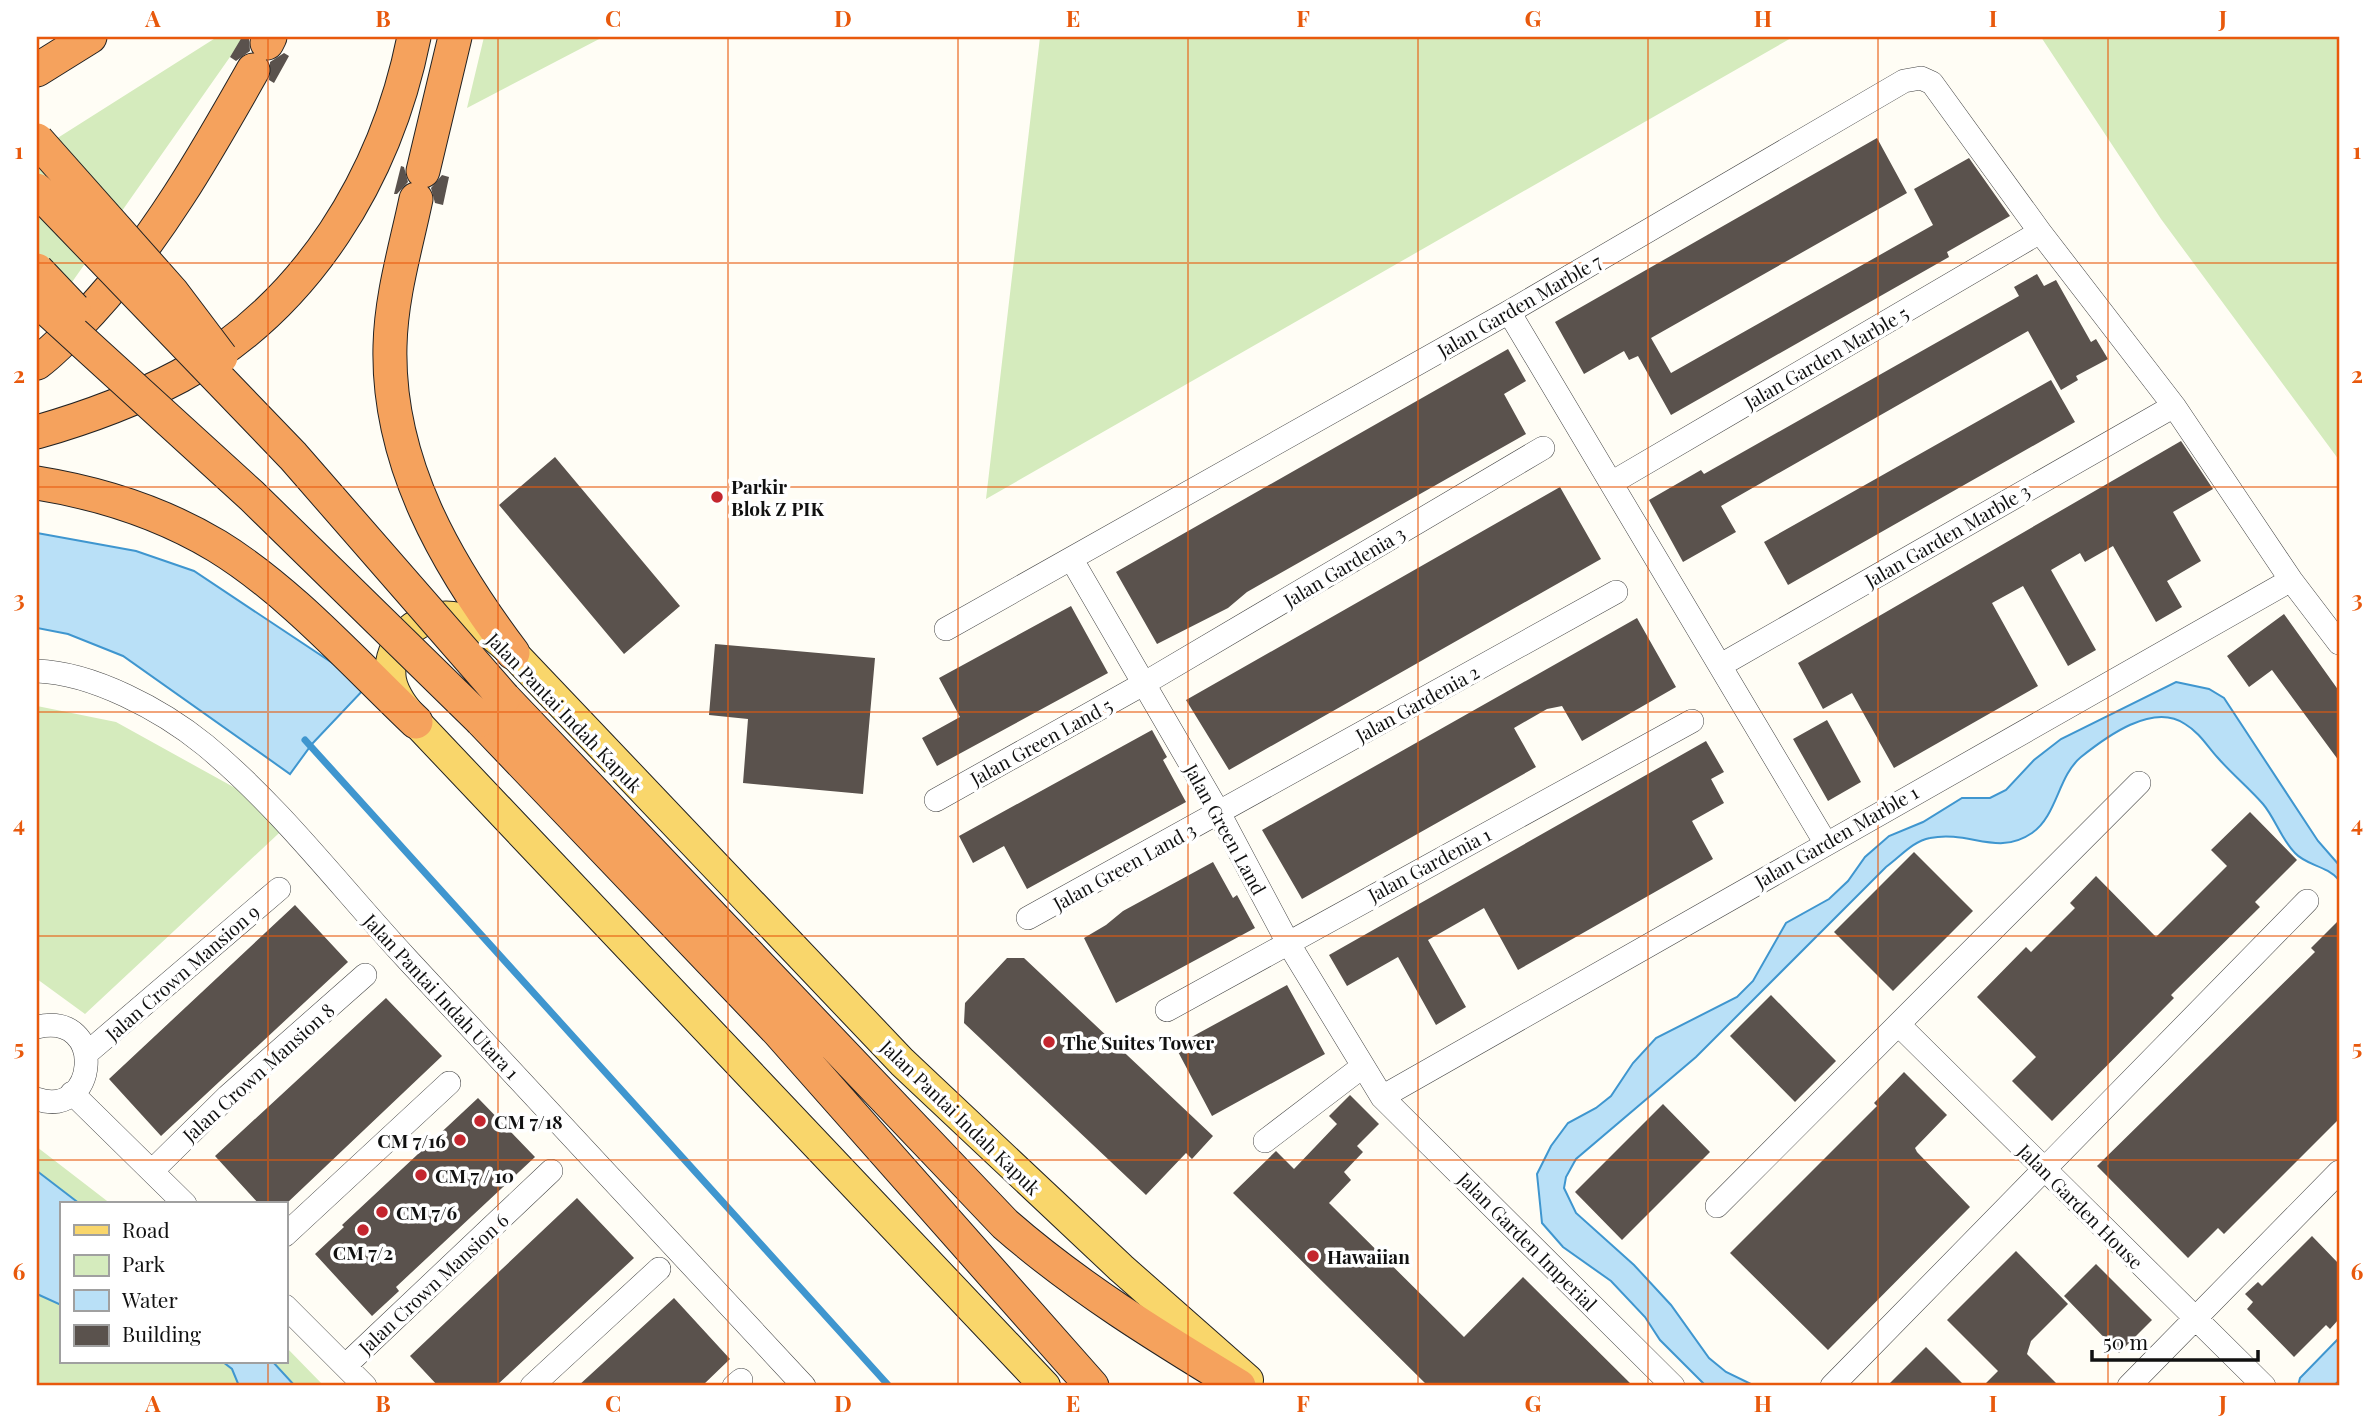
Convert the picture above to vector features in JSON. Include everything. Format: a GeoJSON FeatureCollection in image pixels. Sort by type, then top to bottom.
{"type":"FeatureCollection","features":[{"type":"Feature","properties":{"kind":"highway"},"geometry":{"type":"LineString","coordinates":[[37,70],[90,37]]}},
{"type":"Feature","properties":{"kind":"highway"},"geometry":{"type":"LineString","coordinates":[[37,432],[133,399],[183,374],[229,344],[277,301],[327,244],[351,210],[373,167],[402,92],[414,37]]}},
{"type":"Feature","properties":{"kind":"highway"},"geometry":{"type":"LineString","coordinates":[[455,37],[420,185],[391,327],[390,367],[396,418],[415,485],[436,535],[471,595],[513,653]]}},
{"type":"Feature","properties":{"kind":"highway"},"geometry":{"type":"LineString","coordinates":[[37,363],[70,334],[123,275],[195,171],[263,50]]}},
{"type":"Feature","properties":{"kind":"highway"},"geometry":{"type":"LineString","coordinates":[[37,141],[172,292],[293,456],[492,709],[1092,1386]]}},
{"type":"Feature","properties":{"kind":"highway"},"geometry":{"type":"LineString","coordinates":[[37,190],[293,456]]}},
{"type":"Feature","properties":{"kind":"highway"},"geometry":{"type":"LineString","coordinates":[[37,270],[251,496]]}},
{"type":"Feature","properties":{"kind":"highway"},"geometry":{"type":"LineString","coordinates":[[37,300],[251,496],[492,709],[1005,1224],[1050,1263],[1106,1304],[1239,1386]]}},
{"type":"Feature","properties":{"kind":"highway"},"geometry":{"type":"LineString","coordinates":[[37,483],[127,505],[165,519],[219,547],[270,586],[416,722]]}},
{"type":"Feature","properties":{"kind":"main road","name":"Jalan Pantai Indah Kapuk"},"geometry":{"type":"LineString","coordinates":[[1045,1386],[416,722],[396,692],[390,671],[393,653],[401,637],[418,623],[438,616],[461,618],[483,628],[513,653],[902,1062],[1111,1258],[1254,1386]]}},
{"type":"Feature","properties":{"kind":"street","name":"Jalan Garden Marble 7"},"geometry":{"type":"LineString","coordinates":[[946,629],[1509,312],[1904,81],[1921,78],[1932,83],[2040,232],[2174,406],[2291,580],[2339,643]]}},
{"type":"Feature","properties":{"kind":"street","name":"Jalan Garden Marble 5"},"geometry":{"type":"LineString","coordinates":[[1613,482],[2040,232]]}},
{"type":"Feature","properties":{"kind":"street"},"geometry":{"type":"LineString","coordinates":[[1509,312],[1613,482],[1825,842]]}},
{"type":"Feature","properties":{"kind":"street","name":"Jalan Garden Marble 3"},"geometry":{"type":"LineString","coordinates":[[1721,665],[2174,406]]}},
{"type":"Feature","properties":{"kind":"street","name":"Jalan Gardenia 3"},"geometry":{"type":"LineString","coordinates":[[1145,683],[1543,448]]}},
{"type":"Feature","properties":{"kind":"street","name":"Jalan Green Land"},"geometry":{"type":"LineString","coordinates":[[1072,560],[1219,813],[1287,941],[1382,1097]]}},
{"type":"Feature","properties":{"kind":"street","name":"Jalan Garden Marble 1"},"geometry":{"type":"LineString","coordinates":[[1382,1097],[1825,842],[2291,580]]}},
{"type":"Feature","properties":{"kind":"street","name":"Jalan Gardenia 2"},"geometry":{"type":"LineString","coordinates":[[1219,813],[1616,592]]}},
{"type":"Feature","properties":{"kind":"street","name":"Jalan Pantai Indah Utara 1"},"geometry":{"type":"LineString","coordinates":[[37,671],[62,672],[133,699],[205,745],[302,840],[389,940],[804,1386]]}},
{"type":"Feature","properties":{"kind":"street","name":"Jalan Green Land 5"},"geometry":{"type":"LineString","coordinates":[[936,800],[1145,683]]}},
{"type":"Feature","properties":{"kind":"street","name":"Jalan Gardenia 1"},"geometry":{"type":"LineString","coordinates":[[1167,1010],[1287,941],[1692,721]]}},
{"type":"Feature","properties":{"kind":"street"},"geometry":{"type":"LineString","coordinates":[[1717,1206],[2139,783]]}},
{"type":"Feature","properties":{"kind":"street","name":"Jalan Green Land 3"},"geometry":{"type":"LineString","coordinates":[[1028,918],[1219,813]]}},
{"type":"Feature","properties":{"kind":"street","name":"Jalan Crown Mansion 9"},"geometry":{"type":"LineString","coordinates":[[86,1054],[279,889]]}},
{"type":"Feature","properties":{"kind":"street"},"geometry":{"type":"LineString","coordinates":[[1832,1386],[2307,901]]}},
{"type":"Feature","properties":{"kind":"street","name":"Jalan Crown Mansion 8"},"geometry":{"type":"LineString","coordinates":[[152,1171],[228,1096],[365,975]]}},
{"type":"Feature","properties":{"kind":"street"},"geometry":{"type":"LineString","coordinates":[[37,1098],[53,1101],[72,1093],[85,1076],[86,1054],[76,1036],[57,1026],[40,1023]]}},
{"type":"Feature","properties":{"kind":"street","name":"Jalan Garden House"},"geometry":{"type":"LineString","coordinates":[[1899,1025],[2264,1386]]}},
{"type":"Feature","properties":{"kind":"street"},"geometry":{"type":"LineString","coordinates":[[1265,1141],[1362,1066]]}},
{"type":"Feature","properties":{"kind":"street"},"geometry":{"type":"LineString","coordinates":[[287,1233],[449,1083]]}},
{"type":"Feature","properties":{"kind":"street"},"geometry":{"type":"LineString","coordinates":[[72,1093],[183,1202]]}},
{"type":"Feature","properties":{"kind":"street","name":"Jalan Garden Imperial"},"geometry":{"type":"LineString","coordinates":[[1382,1097],[1673,1386]]}},
{"type":"Feature","properties":{"kind":"street","name":"Jalan Crown Mansion 6"},"geometry":{"type":"LineString","coordinates":[[345,1366],[551,1171]]}},
{"type":"Feature","properties":{"kind":"street"},"geometry":{"type":"LineString","coordinates":[[2129,1386],[2339,1172]]}},
{"type":"Feature","properties":{"kind":"street"},"geometry":{"type":"LineString","coordinates":[[532,1386],[659,1269]]}},
{"type":"Feature","properties":{"kind":"street"},"geometry":{"type":"LineString","coordinates":[[287,1308],[365,1386]]}},
{"type":"Feature","properties":{"kind":"green space"},"geometry":{"type":"Polygon","coordinates":[[[217,37],[244,37],[37,332],[37,151],[217,37]]]}},
{"type":"Feature","properties":{"kind":"green space"},"geometry":{"type":"Polygon","coordinates":[[[484,37],[603,37],[467,108],[484,37]]]}},
{"type":"Feature","properties":{"kind":"green space"},"geometry":{"type":"Polygon","coordinates":[[[1040,37],[1793,37],[986,499],[1040,37]]]}},
{"type":"Feature","properties":{"kind":"green space"},"geometry":{"type":"Polygon","coordinates":[[[2041,37],[2339,37],[2339,460],[2161,219],[2041,37]]]}},
{"type":"Feature","properties":{"kind":"green space"},"geometry":{"type":"Polygon","coordinates":[[[37,706],[116,722],[293,820],[85,1014],[37,979],[37,706]]]}},
{"type":"Feature","properties":{"kind":"green space"},"geometry":{"type":"Polygon","coordinates":[[[37,1147],[108,1202],[60,1202],[60,1364],[287,1364],[287,1348],[324,1386],[37,1386],[37,1147]]]}},
{"type":"Feature","properties":{"kind":"water"},"geometry":{"type":"Polygon","coordinates":[[[37,533],[136,551],[194,571],[367,686],[312,744],[290,774],[123,656],[68,634],[37,628],[37,533]]]}},
{"type":"Feature","properties":{"kind":"water"},"geometry":{"type":"Polygon","coordinates":[[[2176,682],[2209,689],[2224,698],[2318,841],[2339,865],[2339,880],[2295,853],[2263,804],[2195,731],[2172,718],[2159,717],[2116,732],[2081,757],[2067,774],[2047,817],[2032,833],[2019,840],[1995,843],[1944,836],[1918,842],[1907,850],[1886,867],[1696,1057],[1576,1159],[1566,1177],[1564,1188],[1576,1213],[1634,1265],[1671,1305],[1709,1358],[1726,1372],[1755,1386],[1706,1386],[1660,1340],[1645,1317],[1611,1281],[1563,1247],[1542,1223],[1537,1174],[1551,1146],[1568,1123],[1596,1108],[1611,1096],[1633,1063],[1656,1038],[1737,997],[1753,981],[1786,923],[1829,899],[1848,881],[1865,857],[1889,836],[1923,822],[1962,798],[1990,798],[2006,790],[2034,760],[2061,739],[2176,682]]]}},
{"type":"Feature","properties":{"kind":"water"},"geometry":{"type":"Polygon","coordinates":[[[37,1171],[77,1202],[60,1202],[60,1305],[37,1294],[37,1171]]]}},
{"type":"Feature","properties":{"kind":"water"},"geometry":{"type":"Polygon","coordinates":[[[2339,1338],[2339,1381],[2333,1386],[2298,1386],[2300,1378],[2339,1338]]]}},
{"type":"Feature","properties":{"kind":"water"},"geometry":{"type":"Polygon","coordinates":[[[226,1364],[275,1364],[295,1386],[239,1386],[232,1369],[226,1364]]]}},
{"type":"Feature","properties":{"kind":"building"},"geometry":{"type":"Polygon","coordinates":[[[242,37],[249,37],[250,51],[236,61],[230,57],[242,37]]]}},
{"type":"Feature","properties":{"kind":"building"},"geometry":{"type":"Polygon","coordinates":[[[284,53],[289,56],[274,83],[269,80],[270,62],[284,53]]]}},
{"type":"Feature","properties":{"kind":"building"},"geometry":{"type":"Polygon","coordinates":[[[1877,138],[1907,193],[1651,338],[1671,373],[1933,225],[1914,189],[1969,158],[2010,216],[1947,252],[1949,257],[1671,415],[1638,356],[1629,360],[1624,351],[1584,374],[1555,322],[1877,138]]]}},
{"type":"Feature","properties":{"kind":"building"},"geometry":{"type":"Polygon","coordinates":[[[401,166],[404,167],[408,182],[394,194],[401,166]]]}},
{"type":"Feature","properties":{"kind":"building"},"geometry":{"type":"Polygon","coordinates":[[[442,175],[449,177],[443,205],[435,203],[431,188],[442,175]]]}},
{"type":"Feature","properties":{"kind":"building"},"geometry":{"type":"Polygon","coordinates":[[[2037,274],[2044,286],[2056,280],[2091,342],[2096,339],[2108,359],[2076,376],[2078,380],[2061,390],[2028,331],[1721,506],[1736,532],[1683,562],[1649,500],[1701,470],[1704,474],[2019,296],[2014,287],[2037,274]]]}},
{"type":"Feature","properties":{"kind":"building"},"geometry":{"type":"Polygon","coordinates":[[[1508,349],[1526,381],[1504,394],[1526,434],[1247,592],[1228,608],[1157,644],[1116,572],[1508,349]]]}},
{"type":"Feature","properties":{"kind":"building"},"geometry":{"type":"Polygon","coordinates":[[[2051,380],[2075,422],[1788,585],[1764,542],[2051,380]]]}},
{"type":"Feature","properties":{"kind":"building"},"geometry":{"type":"Polygon","coordinates":[[[2181,441],[2213,489],[2173,512],[2201,561],[2167,581],[2182,607],[2156,622],[2113,546],[2085,562],[2080,553],[2051,570],[2096,650],[2068,666],[2023,586],[1992,603],[2038,686],[1894,768],[1852,693],[1823,709],[1798,663],[2181,441]]]}},
{"type":"Feature","properties":{"kind":"building"},"geometry":{"type":"Polygon","coordinates":[[[555,457],[680,606],[624,654],[499,505],[555,457]]]}},
{"type":"Feature","properties":{"kind":"building"},"geometry":{"type":"Polygon","coordinates":[[[1560,487],[1601,559],[1229,770],[1186,700],[1560,487]]]}},
{"type":"Feature","properties":{"kind":"building"},"geometry":{"type":"Polygon","coordinates":[[[1071,606],[1108,673],[937,766],[922,738],[960,717],[939,678],[1071,606]]]}},
{"type":"Feature","properties":{"kind":"building"},"geometry":{"type":"Polygon","coordinates":[[[2284,614],[2339,691],[2339,761],[2272,670],[2249,687],[2227,656],[2284,614]]]}},
{"type":"Feature","properties":{"kind":"building"},"geometry":{"type":"Polygon","coordinates":[[[1637,618],[1676,687],[1582,741],[1562,706],[1547,709],[1514,728],[1536,767],[1302,899],[1262,830],[1637,618]]]}},
{"type":"Feature","properties":{"kind":"building"},"geometry":{"type":"Polygon","coordinates":[[[715,644],[875,658],[863,794],[743,783],[748,719],[709,715],[715,644]]]}},
{"type":"Feature","properties":{"kind":"building"},"geometry":{"type":"Polygon","coordinates":[[[1827,720],[1861,782],[1828,801],[1793,739],[1827,720]]]}},
{"type":"Feature","properties":{"kind":"building"},"geometry":{"type":"Polygon","coordinates":[[[1152,730],[1167,757],[1163,760],[1186,802],[1027,889],[1004,846],[973,863],[959,836],[1152,730]]]}},
{"type":"Feature","properties":{"kind":"building"},"geometry":{"type":"Polygon","coordinates":[[[1706,741],[1724,772],[1711,779],[1724,803],[1692,821],[1713,859],[1518,970],[1484,908],[1428,940],[1466,1007],[1436,1025],[1398,957],[1347,986],[1329,955],[1706,741]]]}},
{"type":"Feature","properties":{"kind":"building"},"geometry":{"type":"Polygon","coordinates":[[[2250,812],[2297,860],[2255,902],[2260,907],[2171,995],[2174,998],[2052,1121],[2012,1081],[2036,1057],[1977,997],[2026,947],[2031,952],[2075,908],[2070,903],[2096,876],[2156,937],[2227,866],[2211,850],[2250,812]]]}},
{"type":"Feature","properties":{"kind":"building"},"geometry":{"type":"Polygon","coordinates":[[[1914,852],[1973,911],[1893,991],[1834,932],[1914,852]]]}},
{"type":"Feature","properties":{"kind":"building"},"geometry":{"type":"Polygon","coordinates":[[[1213,862],[1233,898],[1237,895],[1255,928],[1116,1003],[1084,938],[1123,911],[1213,862]]]}},
{"type":"Feature","properties":{"kind":"building"},"geometry":{"type":"Polygon","coordinates":[[[295,905],[348,962],[161,1136],[109,1079],[295,905]]]}},
{"type":"Feature","properties":{"kind":"building"},"geometry":{"type":"Polygon","coordinates":[[[2339,920],[2339,1119],[2224,1234],[2218,1228],[2188,1258],[2097,1166],[2315,952],[2311,948],[2339,920]]]}},
{"type":"Feature","properties":{"kind":"building","name":"The Suites Tower"},"geometry":{"type":"Polygon","coordinates":[[[1007,958],[1024,958],[1213,1136],[1192,1159],[1186,1153],[1146,1195],[964,1023],[965,1003],[1007,958]]]}},
{"type":"Feature","properties":{"kind":"building"},"geometry":{"type":"Polygon","coordinates":[[[1287,985],[1325,1054],[1212,1116],[1175,1046],[1287,985]]]}},
{"type":"Feature","properties":{"kind":"building"},"geometry":{"type":"Polygon","coordinates":[[[1771,995],[1836,1061],[1795,1102],[1730,1036],[1771,995]]]}},
{"type":"Feature","properties":{"kind":"building"},"geometry":{"type":"Polygon","coordinates":[[[386,998],[442,1056],[287,1203],[257,1202],[215,1156],[386,998]]]}},
{"type":"Feature","properties":{"kind":"building"},"geometry":{"type":"Polygon","coordinates":[[[1904,1072],[1947,1115],[1915,1148],[1970,1207],[1828,1350],[1730,1253],[1877,1106],[1874,1103],[1904,1072]]]}},
{"type":"Feature","properties":{"kind":"building"},"geometry":{"type":"Polygon","coordinates":[[[1350,1095],[1379,1124],[1357,1146],[1363,1152],[1344,1172],[1351,1180],[1329,1203],[1464,1337],[1523,1277],[1633,1386],[1428,1386],[1233,1193],[1276,1151],[1294,1169],[1337,1124],[1329,1116],[1350,1095]]]}},
{"type":"Feature","properties":{"kind":"building"},"geometry":{"type":"Polygon","coordinates":[[[478,1098],[535,1157],[396,1287],[399,1291],[372,1316],[315,1254],[344,1227],[342,1225],[478,1098]]]}},
{"type":"Feature","properties":{"kind":"building"},"geometry":{"type":"Polygon","coordinates":[[[1663,1104],[1710,1152],[1622,1240],[1575,1192],[1663,1104]]]}},
{"type":"Feature","properties":{"kind":"building"},"geometry":{"type":"Polygon","coordinates":[[[577,1198],[634,1258],[496,1386],[438,1386],[410,1356],[577,1198]]]}},
{"type":"Feature","properties":{"kind":"building"},"geometry":{"type":"Polygon","coordinates":[[[2312,1236],[2339,1264],[2339,1319],[2330,1329],[2326,1325],[2294,1357],[2247,1309],[2253,1302],[2245,1294],[2258,1282],[2262,1286],[2312,1236]]]}},
{"type":"Feature","properties":{"kind":"building"},"geometry":{"type":"Polygon","coordinates":[[[2016,1251],[2068,1304],[2031,1341],[2027,1354],[2059,1386],[1983,1386],[1998,1371],[1947,1320],[2016,1251]]]}},
{"type":"Feature","properties":{"kind":"building"},"geometry":{"type":"Polygon","coordinates":[[[2096,1264],[2152,1320],[2119,1353],[2064,1296],[2096,1264]]]}},
{"type":"Feature","properties":{"kind":"building"},"geometry":{"type":"Polygon","coordinates":[[[674,1298],[730,1359],[702,1386],[578,1386],[674,1298]]]}},
{"type":"Feature","properties":{"kind":"building"},"geometry":{"type":"Polygon","coordinates":[[[1926,1347],[1965,1386],[1887,1386],[1926,1347]]]}},
{"type":"Feature","properties":{"kind":"waterway"},"geometry":{"type":"LineString","coordinates":[[305,740],[889,1386]]}},
{"type":"Feature","properties":{"kind":"place","name":"Parkir Blok Z PIK"},"geometry":{"type":"Point","coordinates":[717,497]}},
{"type":"Feature","properties":{"kind":"place","name":"The Suites Tower"},"geometry":{"type":"Point","coordinates":[1049,1042]}},
{"type":"Feature","properties":{"kind":"place","name":"CM 7/18"},"geometry":{"type":"Point","coordinates":[480,1121]}},
{"type":"Feature","properties":{"kind":"place","name":"CM 7/16"},"geometry":{"type":"Point","coordinates":[460,1140]}},
{"type":"Feature","properties":{"kind":"place","name":"CM 7 / 10"},"geometry":{"type":"Point","coordinates":[421,1175]}},
{"type":"Feature","properties":{"kind":"place","name":"CM 7/6"},"geometry":{"type":"Point","coordinates":[382,1212]}},
{"type":"Feature","properties":{"kind":"place","name":"CM 7/2"},"geometry":{"type":"Point","coordinates":[363,1230]}},
{"type":"Feature","properties":{"kind":"place","name":"Hawaiian"},"geometry":{"type":"Point","coordinates":[1313,1256]}}]}
